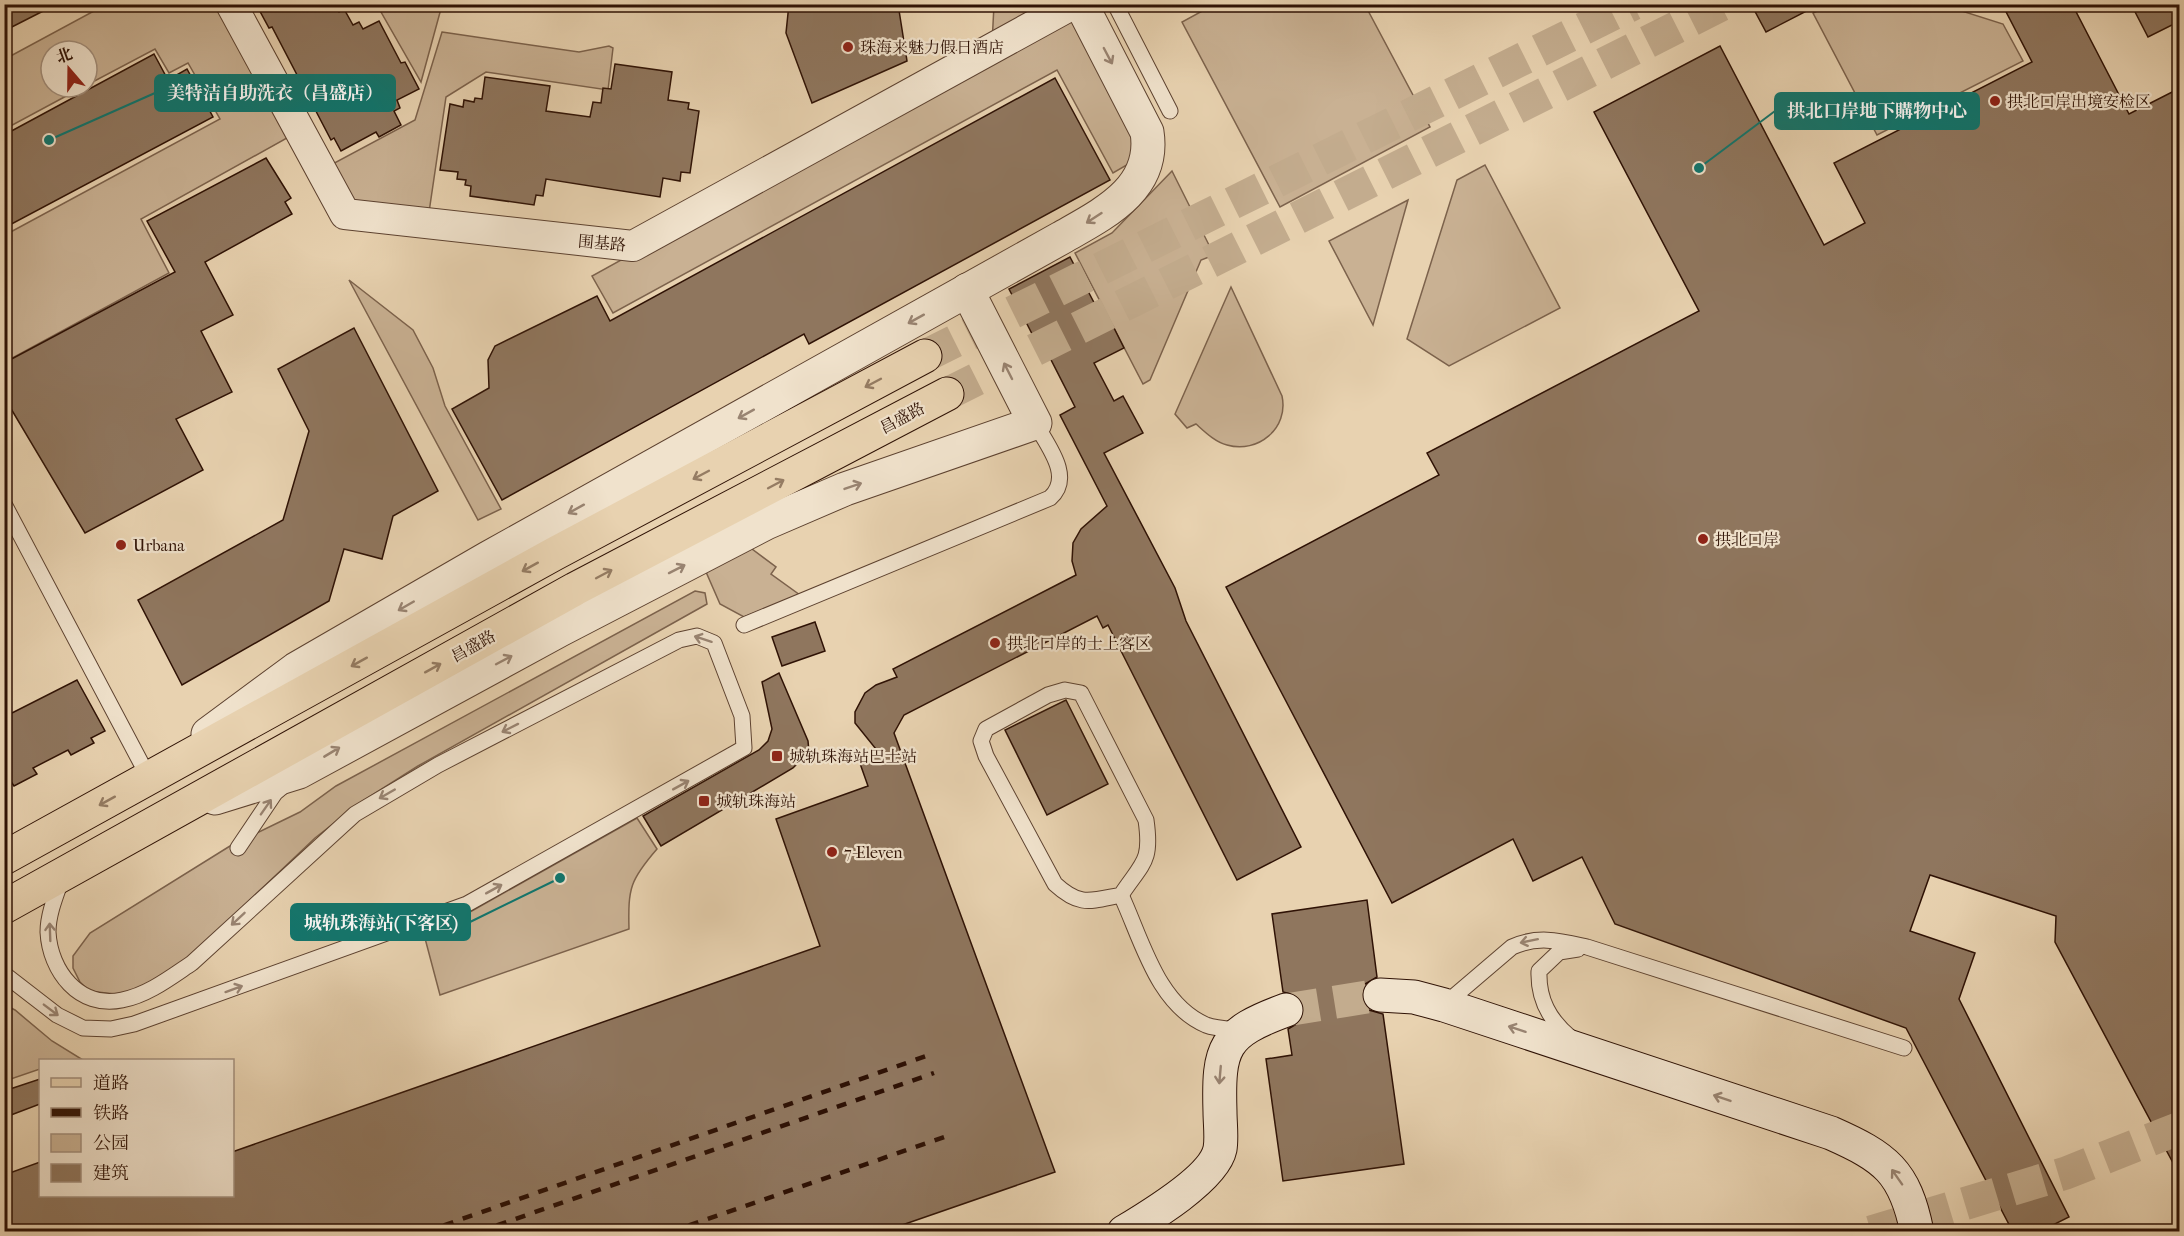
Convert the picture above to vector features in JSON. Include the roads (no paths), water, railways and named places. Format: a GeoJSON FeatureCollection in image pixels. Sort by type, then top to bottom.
{"type":"FeatureCollection","features":[{"type":"Feature","properties":{"kind":"main road"},"geometry":{"type":"LineString","coordinates":[[4,858],[544,560],[925,356]]}},
{"type":"Feature","properties":{"kind":"main road","name":"昌盛路"},"geometry":{"type":"LineString","coordinates":[[4,907],[575,589],[947,394]]}},
{"type":"Feature","properties":{"kind":"street","name":"围基路"},"geometry":{"type":"LineString","coordinates":[[231,4],[345,214],[633,246],[1073,4]]}},
{"type":"Feature","properties":{"kind":"street"},"geometry":{"type":"LineString","coordinates":[[154,775],[296,669],[488,558],[1110,208],[1136,184],[1147,167],[1150,150],[1147,132],[1081,4]]}},
{"type":"Feature","properties":{"kind":"street"},"geometry":{"type":"LineString","coordinates":[[180,808],[299,772],[560,630],[766,523],[845,489],[1035,423],[967,290]]}},
{"type":"Feature","properties":{"kind":"street"},"geometry":{"type":"LineString","coordinates":[[1380,996],[1414,997],[1444,1005],[1831,1133],[1855,1144],[1889,1166],[1900,1179],[1908,1198],[1917,1232]]}},
{"type":"Feature","properties":{"kind":"street"},"geometry":{"type":"LineString","coordinates":[[1124,1232],[1195,1183],[1220,1150],[1220,1069],[1227,1044],[1242,1030],[1263,1018],[1286,1010]]}},
{"type":"Feature","properties":{"kind":"lane"},"geometry":{"type":"LineString","coordinates":[[1115,4],[1170,111]]}},
{"type":"Feature","properties":{"kind":"lane"},"geometry":{"type":"LineString","coordinates":[[744,625],[1050,498],[1060,487],[1060,475],[1035,423]]}},
{"type":"Feature","properties":{"kind":"lane"},"geometry":{"type":"LineString","coordinates":[[4,504],[154,775]]}},
{"type":"Feature","properties":{"kind":"lane"},"geometry":{"type":"LineString","coordinates":[[4,974],[57,1015],[83,1028],[111,1029],[164,1014],[467,904],[744,748],[742,716],[714,643],[697,636],[679,640],[438,765],[355,814],[192,963],[168,979],[122,1000],[100,1001],[76,992],[61,975],[52,956],[48,930],[51,908],[63,875]]}},
{"type":"Feature","properties":{"kind":"lane"},"geometry":{"type":"LineString","coordinates":[[1065,690],[1081,693],[1146,820],[1150,843],[1144,866],[1121,895],[1086,901],[1069,897],[1054,884],[986,756],[981,741],[986,729],[1048,695],[1065,690]]}},
{"type":"Feature","properties":{"kind":"lane"},"geometry":{"type":"LineString","coordinates":[[238,848],[275,793],[299,772]]}},
{"type":"Feature","properties":{"kind":"lane"},"geometry":{"type":"LineString","coordinates":[[1121,895],[1163,987],[1183,1012],[1208,1026],[1242,1030]]}},
{"type":"Feature","properties":{"kind":"lane"},"geometry":{"type":"LineString","coordinates":[[1444,1005],[1498,956],[1518,944],[1541,939],[1587,947],[1904,1048]]}},
{"type":"Feature","properties":{"kind":"lane"},"geometry":{"type":"LineString","coordinates":[[1587,947],[1559,952],[1550,958],[1539,971],[1538,984],[1544,1006],[1554,1022],[1596,1055]]}},
{"type":"Feature","properties":{"kind":"tunnel"},"geometry":{"type":"LineString","coordinates":[[925,356],[1633,4]]}},
{"type":"Feature","properties":{"kind":"tunnel"},"geometry":{"type":"LineString","coordinates":[[947,394],[1723,4]]}},
{"type":"Feature","properties":{"kind":"tunnel"},"geometry":{"type":"LineString","coordinates":[[1286,1010],[1380,995]]}},
{"type":"Feature","properties":{"kind":"tunnel"},"geometry":{"type":"LineString","coordinates":[[1871,1232],[2066,1173],[2180,1128]]}},
{"type":"Feature","properties":{"kind":"railway"},"geometry":{"type":"LineString","coordinates":[[425,1232],[929,1055]]}},
{"type":"Feature","properties":{"kind":"railway"},"geometry":{"type":"LineString","coordinates":[[478,1232],[934,1073]]}},
{"type":"Feature","properties":{"kind":"railway"},"geometry":{"type":"LineString","coordinates":[[670,1232],[953,1134]]}},
{"type":"Feature","properties":{"kind":"place","name":"珠海来魅力假日酒店"},"geometry":{"type":"Point","coordinates":[848,47]}},
{"type":"Feature","properties":{"kind":"place","name":"拱北口岸出境安检区"},"geometry":{"type":"Point","coordinates":[1995,101]}},
{"type":"Feature","properties":{"kind":"place","name":"美特洁自助洗衣（昌盛店）"},"geometry":{"type":"Point","coordinates":[49,140]}},
{"type":"Feature","properties":{"kind":"place","name":"拱北口岸地下購物中心"},"geometry":{"type":"Point","coordinates":[1699,168]}},
{"type":"Feature","properties":{"kind":"place","name":"拱北口岸"},"geometry":{"type":"Point","coordinates":[1703,539]}},
{"type":"Feature","properties":{"kind":"place","name":"Urbana"},"geometry":{"type":"Point","coordinates":[121,545]}},
{"type":"Feature","properties":{"kind":"place","name":"拱北口岸的士上客区"},"geometry":{"type":"Point","coordinates":[995,643]}},
{"type":"Feature","properties":{"kind":"place","name":"城轨珠海站巴士站"},"geometry":{"type":"Point","coordinates":[777,756]}},
{"type":"Feature","properties":{"kind":"place","name":"城轨珠海站"},"geometry":{"type":"Point","coordinates":[704,801]}},
{"type":"Feature","properties":{"kind":"place","name":"7-Eleven"},"geometry":{"type":"Point","coordinates":[832,852]}},
{"type":"Feature","properties":{"kind":"place","name":"城轨珠海站(下客区)"},"geometry":{"type":"Point","coordinates":[560,878]}}]}
